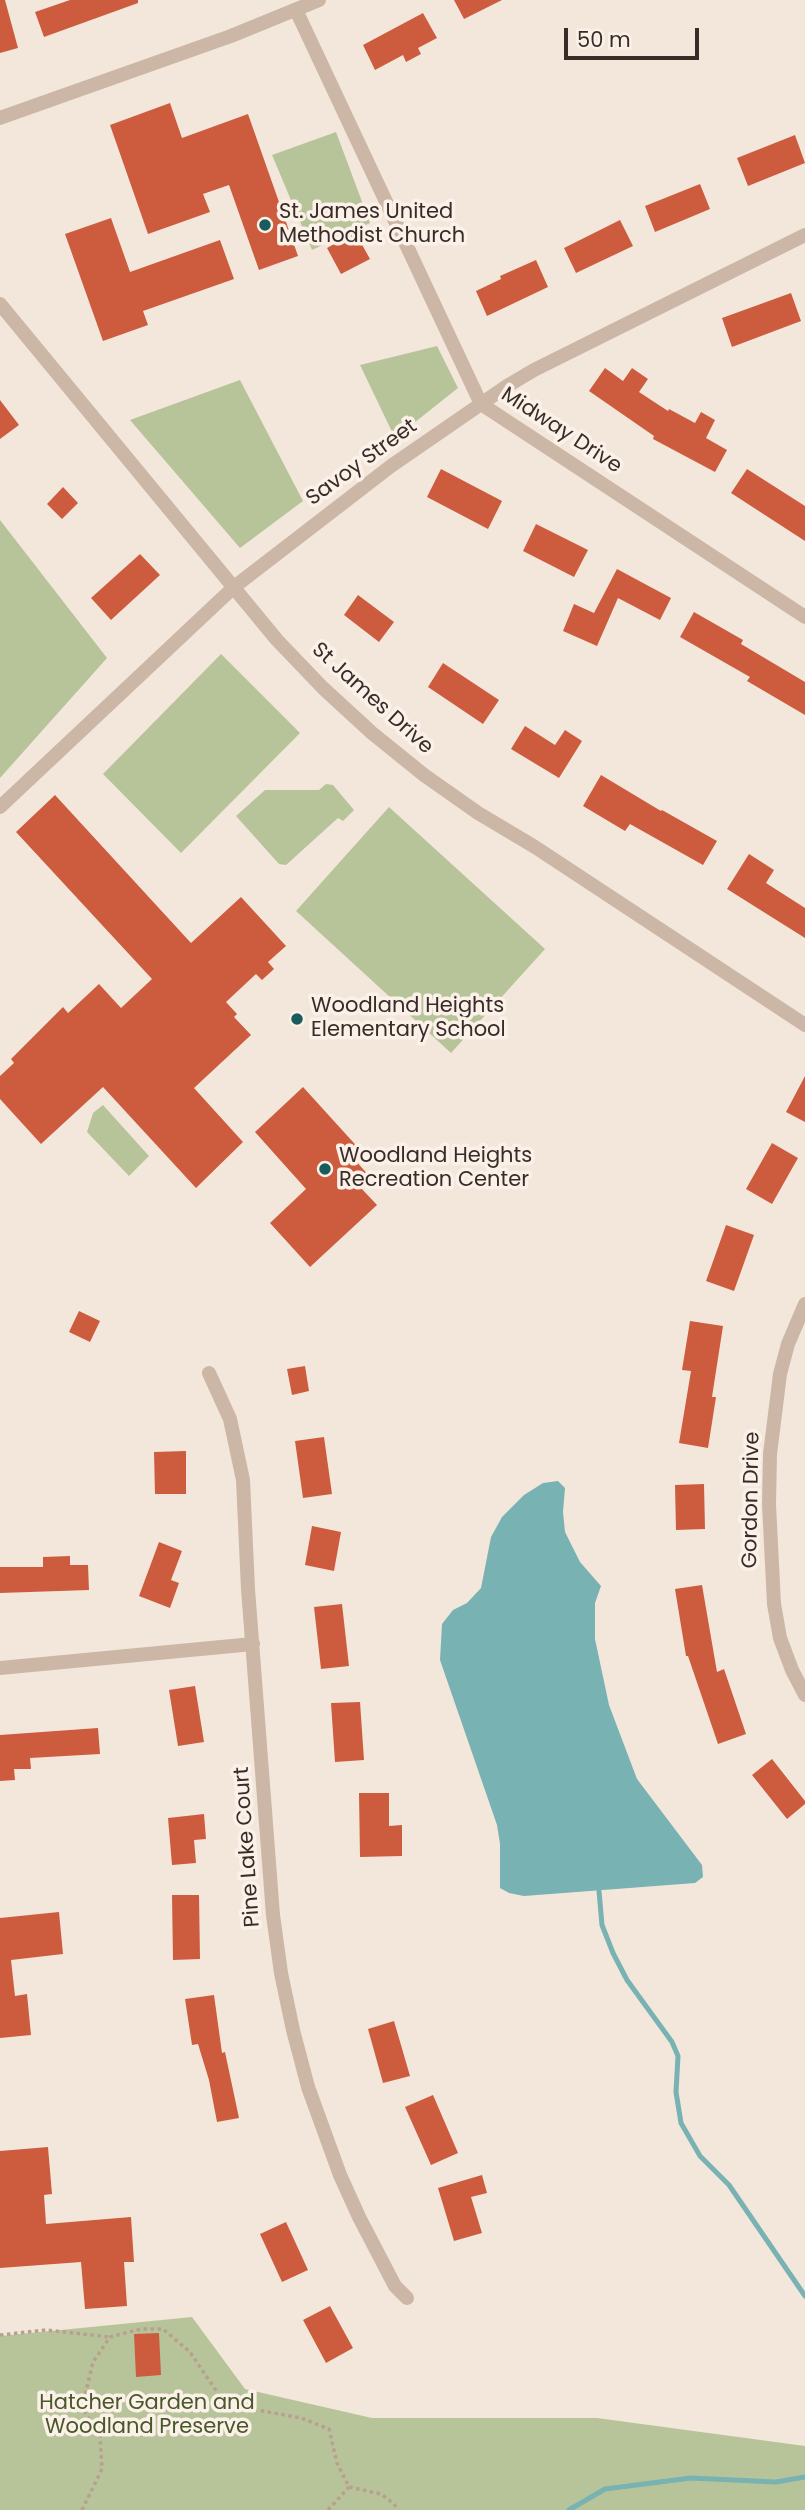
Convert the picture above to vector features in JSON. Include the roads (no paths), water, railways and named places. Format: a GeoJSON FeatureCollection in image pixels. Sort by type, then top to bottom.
{"type":"FeatureCollection","features":[{"type":"Feature","properties":{"kind":"street"},"geometry":{"type":"LineString","coordinates":[[0,118],[231,36],[319,0]]}},
{"type":"Feature","properties":{"kind":"street","name":"Midway Drive"},"geometry":{"type":"LineString","coordinates":[[296,10],[481,404],[805,617]]}},
{"type":"Feature","properties":{"kind":"street","name":"Savoy Street"},"geometry":{"type":"LineString","coordinates":[[0,807],[234,587],[391,466],[534,370],[805,235]]}},
{"type":"Feature","properties":{"kind":"street","name":"St James Drive"},"geometry":{"type":"LineString","coordinates":[[0,304],[278,640],[323,688],[372,733],[424,775],[478,813],[535,847],[805,1026]]}},
{"type":"Feature","properties":{"kind":"street","name":"Gordon Drive"},"geometry":{"type":"LineString","coordinates":[[805,1304],[788,1345],[780,1374],[770,1454],[769,1504],[774,1604],[780,1638],[805,1695]]}},
{"type":"Feature","properties":{"kind":"street","name":"Pine Lake Court"},"geometry":{"type":"LineString","coordinates":[[209,1373],[230,1419],[243,1480],[273,1915],[293,2030],[309,2087],[340,2175],[395,2286],[407,2298]]}},
{"type":"Feature","properties":{"kind":"street"},"geometry":{"type":"LineString","coordinates":[[0,1668],[253,1644]]}},
{"type":"Feature","properties":{"kind":"water"},"geometry":{"type":"Polygon","coordinates":[[[558,1481],[565,1488],[565,1532],[580,1562],[601,1586],[595,1603],[595,1639],[609,1705],[637,1779],[702,1865],[703,1877],[695,1883],[524,1896],[500,1888],[497,1825],[440,1660],[442,1624],[453,1610],[467,1603],[481,1588],[491,1537],[502,1517],[524,1495],[543,1483],[558,1481]]]}},
{"type":"Feature","properties":{"kind":"waterway"},"geometry":{"type":"LineString","coordinates":[[599,1891],[602,1925],[613,1953],[627,1980],[672,2042],[678,2056],[676,2092],[681,2123],[700,2156],[729,2185],[805,2296]]}},
{"type":"Feature","properties":{"kind":"waterway"},"geometry":{"type":"LineString","coordinates":[[569,2510],[605,2489],[691,2478],[776,2482],[805,2477]]}},
{"type":"Feature","properties":{"kind":"place","name":"St. James United Methodist Church"},"geometry":{"type":"Point","coordinates":[265,225]}},
{"type":"Feature","properties":{"kind":"place","name":"Woodland Heights Elementary School"},"geometry":{"type":"Point","coordinates":[297,1019]}},
{"type":"Feature","properties":{"kind":"place","name":"Woodland Heights Recreation Center"},"geometry":{"type":"Point","coordinates":[325,1169]}},
{"type":"Feature","properties":{"kind":"park label","name":"Hatcher Garden and Woodland Preserve"},"geometry":{"type":"Point","coordinates":[147,2416]}}]}
